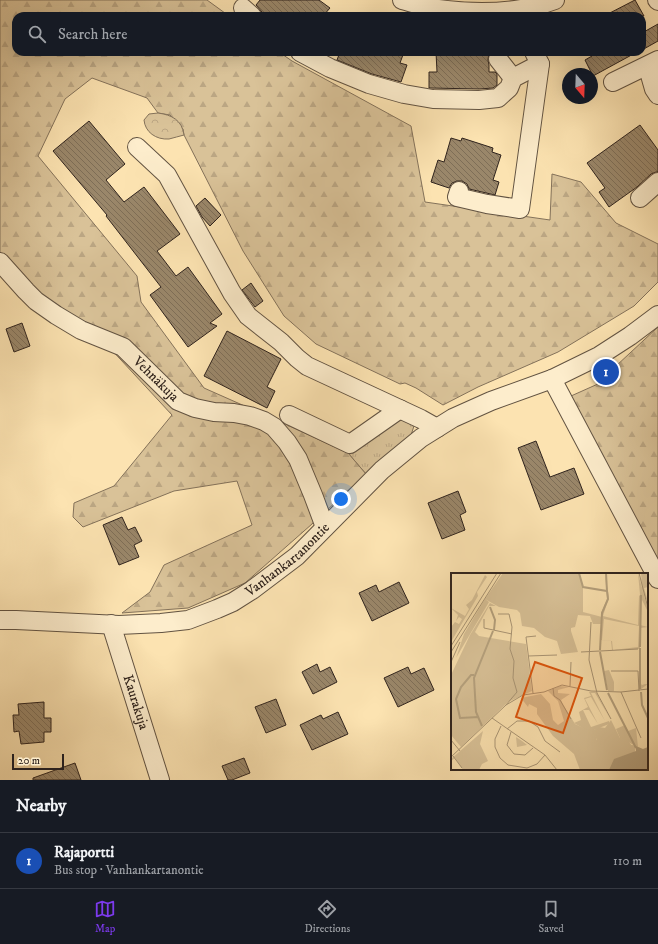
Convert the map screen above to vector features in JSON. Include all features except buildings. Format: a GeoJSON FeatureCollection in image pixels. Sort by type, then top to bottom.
{"type":"FeatureCollection","features":[{"type":"Feature","properties":{"kind":"street"},"geometry":{"type":"LineString","coordinates":[[402,0],[437,9],[479,12]]}},
{"type":"Feature","properties":{"kind":"street"},"geometry":{"type":"LineString","coordinates":[[522,12],[550,1]]}},
{"type":"Feature","properties":{"kind":"street"},"geometry":{"type":"LineString","coordinates":[[308,56],[330,68],[369,84],[404,94],[433,98],[479,100],[498,98],[509,88],[513,78],[537,58]]}},
{"type":"Feature","properties":{"kind":"street"},"geometry":{"type":"LineString","coordinates":[[459,191],[458,197],[487,204],[520,209],[537,58]]}},
{"type":"Feature","properties":{"kind":"street"},"geometry":{"type":"LineString","coordinates":[[498,59],[513,78]]}},
{"type":"Feature","properties":{"kind":"street"},"geometry":{"type":"LineString","coordinates":[[613,82],[658,60]]}},
{"type":"Feature","properties":{"kind":"street"},"geometry":{"type":"LineString","coordinates":[[658,63],[650,75],[654,89],[658,95]]}},
{"type":"Feature","properties":{"kind":"street"},"geometry":{"type":"LineString","coordinates":[[137,147],[167,175],[232,294],[248,316],[281,342],[307,366],[422,419],[437,428]]}},
{"type":"Feature","properties":{"kind":"street"},"geometry":{"type":"LineString","coordinates":[[640,198],[658,182]]}},
{"type":"Feature","properties":{"kind":"street","name":"Vehnäkuja"},"geometry":{"type":"LineString","coordinates":[[0,262],[36,301],[56,315],[82,330],[123,347],[178,401],[196,408],[214,412],[234,413],[250,416],[264,421],[274,427],[287,442],[298,459],[325,527]]}},
{"type":"Feature","properties":{"kind":"street","name":"Vanhankartanontie"},"geometry":{"type":"LineString","coordinates":[[0,620],[111,624],[161,623],[188,620],[233,602],[274,575],[297,556],[382,470],[421,438],[453,418],[491,401],[552,379],[599,356],[630,336],[658,315]]}},
{"type":"Feature","properties":{"kind":"street"},"geometry":{"type":"LineString","coordinates":[[552,379],[658,579]]}},
{"type":"Feature","properties":{"kind":"street"},"geometry":{"type":"LineString","coordinates":[[289,415],[350,444],[400,409]]}},
{"type":"Feature","properties":{"kind":"street","name":"Kaurakuja"},"geometry":{"type":"LineString","coordinates":[[111,624],[160,780]]}},
{"type":"Feature","properties":{"kind":"green space"},"geometry":{"type":"Polygon","coordinates":[[[0,0],[207,0],[224,12],[12,12],[12,56],[285,56],[411,126],[425,202],[550,220],[552,174],[581,182],[616,223],[658,244],[658,282],[634,306],[558,352],[478,387],[443,405],[416,388],[405,383],[400,384],[316,344],[284,316],[243,251],[184,135],[183,129],[170,115],[158,113],[147,98],[92,78],[65,99],[38,156],[137,276],[141,302],[204,388],[348,453],[366,474],[245,583],[188,608],[122,613],[150,592],[164,565],[252,525],[237,481],[174,491],[83,527],[73,517],[74,503],[114,486],[172,415],[108,346],[0,274],[0,0]]]}},
{"type":"Feature","properties":{"kind":"green space"},"geometry":{"type":"Polygon","coordinates":[[[158,113],[168,115],[176,119],[183,130],[184,135],[164,139],[156,137],[149,132],[146,128],[144,120],[149,114],[158,113]]]}},
{"type":"Feature","properties":{"kind":"green space"},"geometry":{"type":"Polygon","coordinates":[[[658,327],[658,564],[571,396],[618,375],[616,366],[658,327]]]}},
{"type":"Feature","properties":{"kind":"green space"},"geometry":{"type":"Polygon","coordinates":[[[396,416],[410,421],[414,426],[411,435],[366,474],[348,453],[380,431],[396,416]]]}},
{"type":"Feature","properties":{"kind":"place","name":"Rajaportti"},"geometry":{"type":"Point","coordinates":[606,372]}}]}
